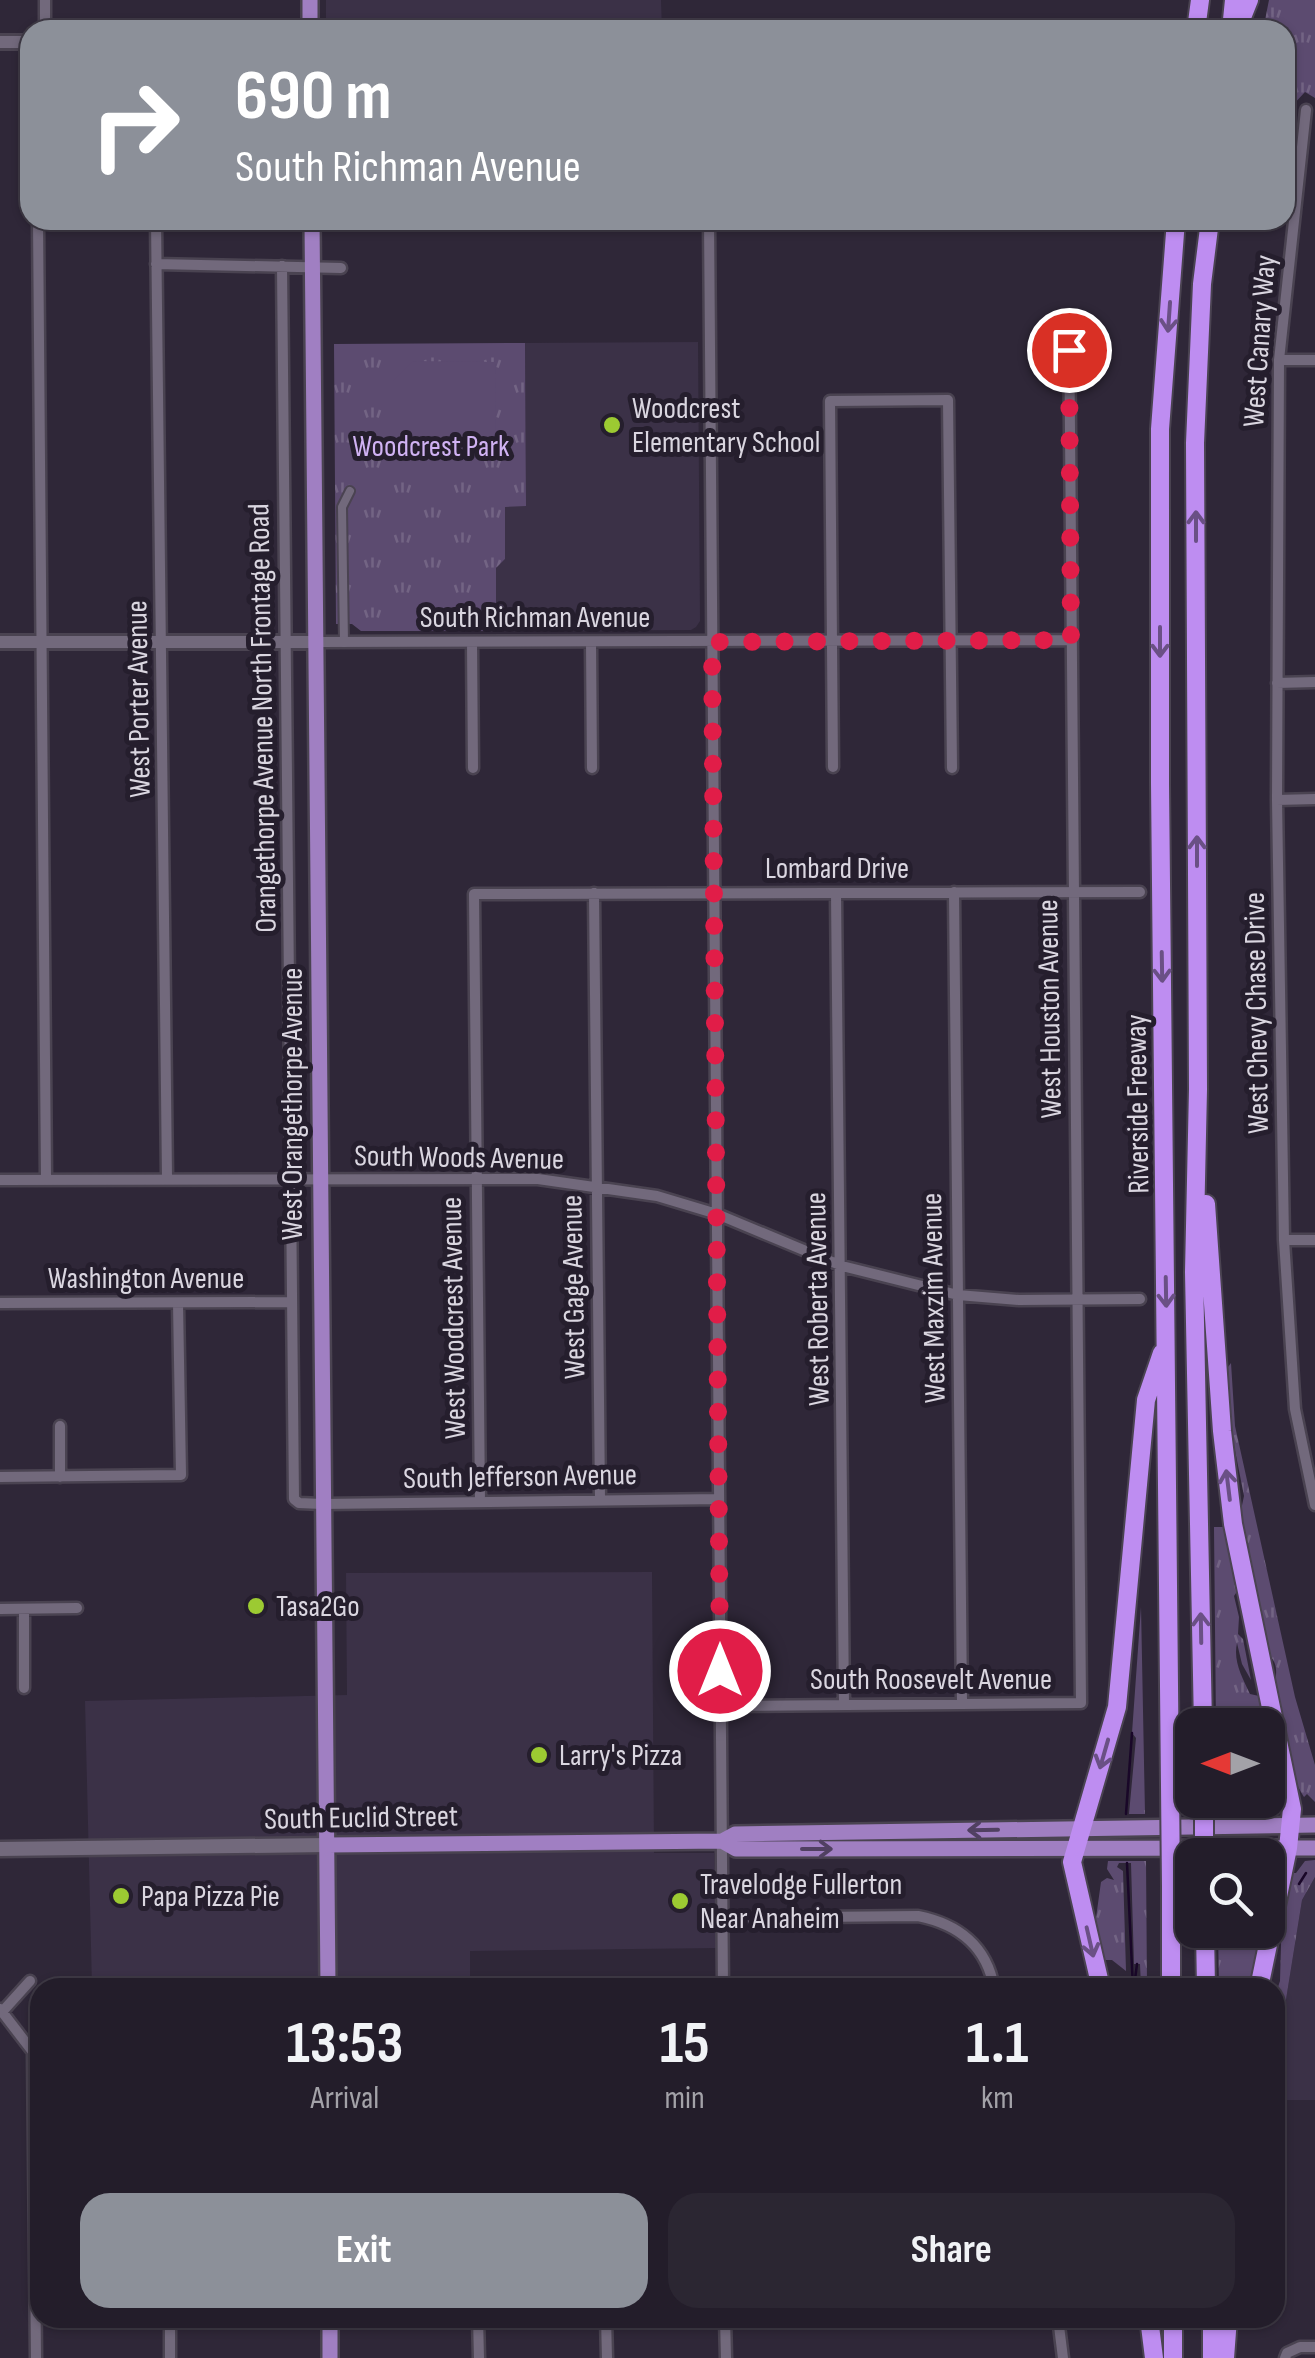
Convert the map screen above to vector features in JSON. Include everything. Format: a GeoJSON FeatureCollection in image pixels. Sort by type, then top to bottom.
{"type":"FeatureCollection","features":[{"type":"Feature","properties":{"kind":"highway","name":"Riverside Freeway"},"geometry":{"type":"LineString","coordinates":[[1172,1978],[1160,428],[1175,230]]}},
{"type":"Feature","properties":{"kind":"highway","name":"Riverside Freeway"},"geometry":{"type":"LineString","coordinates":[[1203,1708],[1194,1272],[1198,1089],[1196,443],[1202,284],[1209,230]]}},
{"type":"Feature","properties":{"kind":"highway"},"geometry":{"type":"LineString","coordinates":[[1198,1089],[1232,1524],[1292,1809],[1288,1848],[1261,1978]]}},
{"type":"Feature","properties":{"kind":"highway"},"geometry":{"type":"LineString","coordinates":[[1099,1978],[1074,1870],[1074,1848],[1117,1707],[1146,1400],[1167,1338]]}},
{"type":"Feature","properties":{"kind":"highway"},"geometry":{"type":"LineString","coordinates":[[1205,1948],[1206,1978]]}},
{"type":"Feature","properties":{"kind":"highway"},"geometry":{"type":"LineString","coordinates":[[1150,2328],[1154,2358]]}},
{"type":"Feature","properties":{"kind":"highway"},"geometry":{"type":"LineString","coordinates":[[1173,2328],[1173,2358]]}},
{"type":"Feature","properties":{"kind":"highway"},"geometry":{"type":"LineString","coordinates":[[1212,2328],[1212,2358]]}},
{"type":"Feature","properties":{"kind":"highway"},"geometry":{"type":"LineString","coordinates":[[1224,2358],[1227,2328]]}},
{"type":"Feature","properties":{"kind":"main road","name":"West Orangethorpe Avenue"},"geometry":{"type":"LineString","coordinates":[[312,230],[328,1978]]}},
{"type":"Feature","properties":{"kind":"main road","name":"South Euclid Street"},"geometry":{"type":"LineString","coordinates":[[0,1848],[722,1841],[735,1834],[1315,1825]]}},
{"type":"Feature","properties":{"kind":"main road","name":"South Euclid Street"},"geometry":{"type":"LineString","coordinates":[[722,1841],[736,1849],[1315,1848]]}},
{"type":"Feature","properties":{"kind":"main road"},"geometry":{"type":"LineString","coordinates":[[330,2328],[330,2358]]}},
{"type":"Feature","properties":{"kind":"street","name":"West Canary Way"},"geometry":{"type":"LineString","coordinates":[[1295,204],[1306,110]]}},
{"type":"Feature","properties":{"kind":"street"},"geometry":{"type":"LineString","coordinates":[[1299,167],[1315,167]]}},
{"type":"Feature","properties":{"kind":"street"},"geometry":{"type":"LineString","coordinates":[[38,230],[46,1178]]}},
{"type":"Feature","properties":{"kind":"street","name":"West Porter Avenue"},"geometry":{"type":"LineString","coordinates":[[156,230],[167,1178]]}},
{"type":"Feature","properties":{"kind":"street"},"geometry":{"type":"LineString","coordinates":[[709,230],[723,1978]]}},
{"type":"Feature","properties":{"kind":"street","name":"West Canary Way"},"geometry":{"type":"LineString","coordinates":[[1276,517],[1278,360],[1292,230]]}},
{"type":"Feature","properties":{"kind":"street"},"geometry":{"type":"LineString","coordinates":[[156,264],[341,268]]}},
{"type":"Feature","properties":{"kind":"street","name":"Orangethorpe Avenue North Frontage Road"},"geometry":{"type":"LineString","coordinates":[[282,266],[294,1498],[299,1504],[322,1504]]}},
{"type":"Feature","properties":{"kind":"street","name":"West Houston Avenue"},"geometry":{"type":"LineString","coordinates":[[1068,314],[1081,1703]]}},
{"type":"Feature","properties":{"kind":"street"},"geometry":{"type":"LineString","coordinates":[[1278,360],[1315,360]]}},
{"type":"Feature","properties":{"kind":"street"},"geometry":{"type":"LineString","coordinates":[[833,767],[830,401],[948,400],[952,768]]}},
{"type":"Feature","properties":{"kind":"street"},"geometry":{"type":"LineString","coordinates":[[344,643],[342,507],[350,492]]}},
{"type":"Feature","properties":{"kind":"street","name":"West Chevy Chase Drive"},"geometry":{"type":"LineString","coordinates":[[1276,517],[1284,1240],[1295,1409],[1315,1505]]}},
{"type":"Feature","properties":{"kind":"street","name":"South Richman Avenue"},"geometry":{"type":"LineString","coordinates":[[0,642],[1071,640]]}},
{"type":"Feature","properties":{"kind":"street"},"geometry":{"type":"LineString","coordinates":[[472,642],[473,768]]}},
{"type":"Feature","properties":{"kind":"street"},"geometry":{"type":"LineString","coordinates":[[590,642],[592,768]]}},
{"type":"Feature","properties":{"kind":"street"},"geometry":{"type":"LineString","coordinates":[[1277,682],[1315,682]]}},
{"type":"Feature","properties":{"kind":"street"},"geometry":{"type":"LineString","coordinates":[[1278,800],[1315,800]]}},
{"type":"Feature","properties":{"kind":"street","name":"West Maxzim Avenue"},"geometry":{"type":"LineString","coordinates":[[954,892],[962,1704]]}},
{"type":"Feature","properties":{"kind":"street","name":"Lombard Drive"},"geometry":{"type":"LineString","coordinates":[[474,894],[1140,892]]}},
{"type":"Feature","properties":{"kind":"street","name":"West Roberta Avenue"},"geometry":{"type":"LineString","coordinates":[[836,893],[844,1705]]}},
{"type":"Feature","properties":{"kind":"street","name":"West Woodcrest Avenue"},"geometry":{"type":"LineString","coordinates":[[474,894],[480,1502]]}},
{"type":"Feature","properties":{"kind":"street","name":"West Gage Avenue"},"geometry":{"type":"LineString","coordinates":[[594,894],[600,1500]]}},
{"type":"Feature","properties":{"kind":"street","name":"South Woods Avenue"},"geometry":{"type":"LineString","coordinates":[[0,1180],[538,1179],[657,1196],[716,1214],[842,1266],[958,1295],[1019,1300],[1140,1299]]}},
{"type":"Feature","properties":{"kind":"street"},"geometry":{"type":"LineString","coordinates":[[1284,1240],[1315,1240]]}},
{"type":"Feature","properties":{"kind":"street","name":"Washington Avenue"},"geometry":{"type":"LineString","coordinates":[[0,1303],[292,1302]]}},
{"type":"Feature","properties":{"kind":"street"},"geometry":{"type":"LineString","coordinates":[[0,1476],[181,1475],[178,1304]]}},
{"type":"Feature","properties":{"kind":"street"},"geometry":{"type":"LineString","coordinates":[[60,1426],[60,1478]]}},
{"type":"Feature","properties":{"kind":"street","name":"South Jefferson Avenue"},"geometry":{"type":"LineString","coordinates":[[322,1504],[719,1499]]}},
{"type":"Feature","properties":{"kind":"street"},"geometry":{"type":"LineString","coordinates":[[0,1609],[77,1608]]}},
{"type":"Feature","properties":{"kind":"street"},"geometry":{"type":"LineString","coordinates":[[24,1609],[24,1688]]}},
{"type":"Feature","properties":{"kind":"street","name":"South Roosevelt Avenue"},"geometry":{"type":"LineString","coordinates":[[720,1706],[1081,1703]]}},
{"type":"Feature","properties":{"kind":"street"},"geometry":{"type":"LineString","coordinates":[[722,1918],[918,1916],[936,1920],[971,1939],[982,1954],[990,1978]]}},
{"type":"Feature","properties":{"kind":"street"},"geometry":{"type":"LineString","coordinates":[[30,1981],[1,2010],[30,2047]]}},
{"type":"Feature","properties":{"kind":"street"},"geometry":{"type":"LineString","coordinates":[[36,2358],[37,2328]]}},
{"type":"Feature","properties":{"kind":"street"},"geometry":{"type":"LineString","coordinates":[[170,2328],[170,2358]]}},
{"type":"Feature","properties":{"kind":"street"},"geometry":{"type":"LineString","coordinates":[[478,2328],[479,2358]]}},
{"type":"Feature","properties":{"kind":"street"},"geometry":{"type":"LineString","coordinates":[[606,2328],[606,2358]]}},
{"type":"Feature","properties":{"kind":"street"},"geometry":{"type":"LineString","coordinates":[[725,2328],[726,2358]]}},
{"type":"Feature","properties":{"kind":"street"},"geometry":{"type":"LineString","coordinates":[[1059,2328],[1063,2358]]}},
{"type":"Feature","properties":{"kind":"street"},"geometry":{"type":"LineString","coordinates":[[1285,2358],[1300,2347],[1315,2347]]}},
{"type":"Feature","properties":{"kind":"shaded area"},"geometry":{"type":"Polygon","coordinates":[[[326,0],[661,0],[662,20],[326,20],[326,0]]]}},
{"type":"Feature","properties":{"kind":"shaded area","name":"Woodcrest Elementary School"},"geometry":{"type":"Polygon","coordinates":[[[698,342],[700,621],[696,627],[496,631],[496,568],[505,559],[505,506],[526,505],[525,343],[698,342]]]}},
{"type":"Feature","properties":{"kind":"shaded area"},"geometry":{"type":"Polygon","coordinates":[[[652,1572],[654,1853],[714,1853],[717,1948],[470,1951],[470,1978],[92,1978],[85,1701],[347,1695],[346,1573],[652,1572]]]}},
{"type":"Feature","properties":{"kind":"shaded area"},"geometry":{"type":"Polygon","coordinates":[[[1315,1877],[1315,2100],[1285,2100],[1285,2006],[1302,1900],[1315,1877]]]}},
{"type":"Feature","properties":{"kind":"green space"},"geometry":{"type":"Polygon","coordinates":[[[1269,0],[1315,0],[1315,98],[1305,92],[1295,103],[1295,20],[1265,20],[1269,0]]]}},
{"type":"Feature","properties":{"kind":"green space","name":"Woodcrest Park"},"geometry":{"type":"Polygon","coordinates":[[[525,343],[526,506],[505,507],[505,559],[496,568],[496,631],[361,631],[352,624],[336,624],[334,344],[525,343]]]}},
{"type":"Feature","properties":{"kind":"green space"},"geometry":{"type":"Polygon","coordinates":[[[413,361],[496,362],[495,436],[460,470],[393,470],[393,381],[413,361]]]}},
{"type":"Feature","properties":{"kind":"green space"},"geometry":{"type":"Polygon","coordinates":[[[1231,1363],[1235,1426],[1295,1697],[1315,1765],[1315,1802],[1307,1794],[1304,1797],[1285,1745],[1285,1708],[1279,1708],[1276,1667],[1268,1654],[1240,1515],[1244,1496],[1230,1425],[1231,1363]]]}},
{"type":"Feature","properties":{"kind":"green space"},"geometry":{"type":"Polygon","coordinates":[[[1214,1527],[1226,1527],[1238,1590],[1234,1596],[1238,1634],[1243,1639],[1251,1680],[1237,1643],[1237,1663],[1250,1694],[1259,1696],[1262,1708],[1216,1708],[1214,1527]]]}},
{"type":"Feature","properties":{"kind":"green space"},"geometry":{"type":"Polygon","coordinates":[[[1141,1607],[1145,1814],[1129,1814],[1136,1738],[1132,1733],[1141,1607]]]}},
{"type":"Feature","properties":{"kind":"green space"},"geometry":{"type":"Polygon","coordinates":[[[1315,1860],[1315,1877],[1302,1900],[1285,2006],[1285,1978],[1280,1978],[1281,1948],[1285,1948],[1285,1898],[1291,1873],[1296,1873],[1305,1861],[1315,1860]]]}},
{"type":"Feature","properties":{"kind":"green space"},"geometry":{"type":"Polygon","coordinates":[[[1108,1861],[1146,1861],[1147,1978],[1141,1978],[1140,1964],[1134,1964],[1131,1863],[1119,1863],[1117,1867],[1123,1871],[1126,1971],[1112,1960],[1103,1960],[1095,1925],[1101,1882],[1107,1878],[1114,1880],[1107,1869],[1108,1861]]]}},
{"type":"Feature","properties":{"kind":"green space"},"geometry":{"type":"Polygon","coordinates":[[[1218,1948],[1258,1948],[1253,1978],[1219,1978],[1218,1948]]]}},
{"type":"Feature","properties":{"kind":"waterway"},"geometry":{"type":"LineString","coordinates":[[1126,1814],[1132,1733]]}},
{"type":"Feature","properties":{"kind":"waterway"},"geometry":{"type":"LineString","coordinates":[[1127,1863],[1133,1978]]}},
{"type":"Feature","properties":{"kind":"waterway"},"geometry":{"type":"LineString","coordinates":[[1299,1884],[1306,1873]]}},
{"type":"Feature","properties":{"kind":"waterway"},"geometry":{"type":"LineString","coordinates":[[1135,1978],[1137,1964]]}},
{"type":"Feature","properties":{"kind":"place","name":"Woodcrest Elementary School"},"geometry":{"type":"Point","coordinates":[612,425]}},
{"type":"Feature","properties":{"kind":"place","name":"Tasa2Go"},"geometry":{"type":"Point","coordinates":[256,1606]}},
{"type":"Feature","properties":{"kind":"place","name":"Larry's Pizza"},"geometry":{"type":"Point","coordinates":[539,1755]}},
{"type":"Feature","properties":{"kind":"place","name":"Papa Pizza Pie"},"geometry":{"type":"Point","coordinates":[121,1896]}},
{"type":"Feature","properties":{"kind":"place","name":"Travelodge Fullerton Near Anaheim"},"geometry":{"type":"Point","coordinates":[680,1901]}},
{"type":"Feature","properties":{"kind":"route"},"geometry":{"type":"LineString","coordinates":[[720,1671],[712,642],[1071,640],[1069,350]]}}]}
